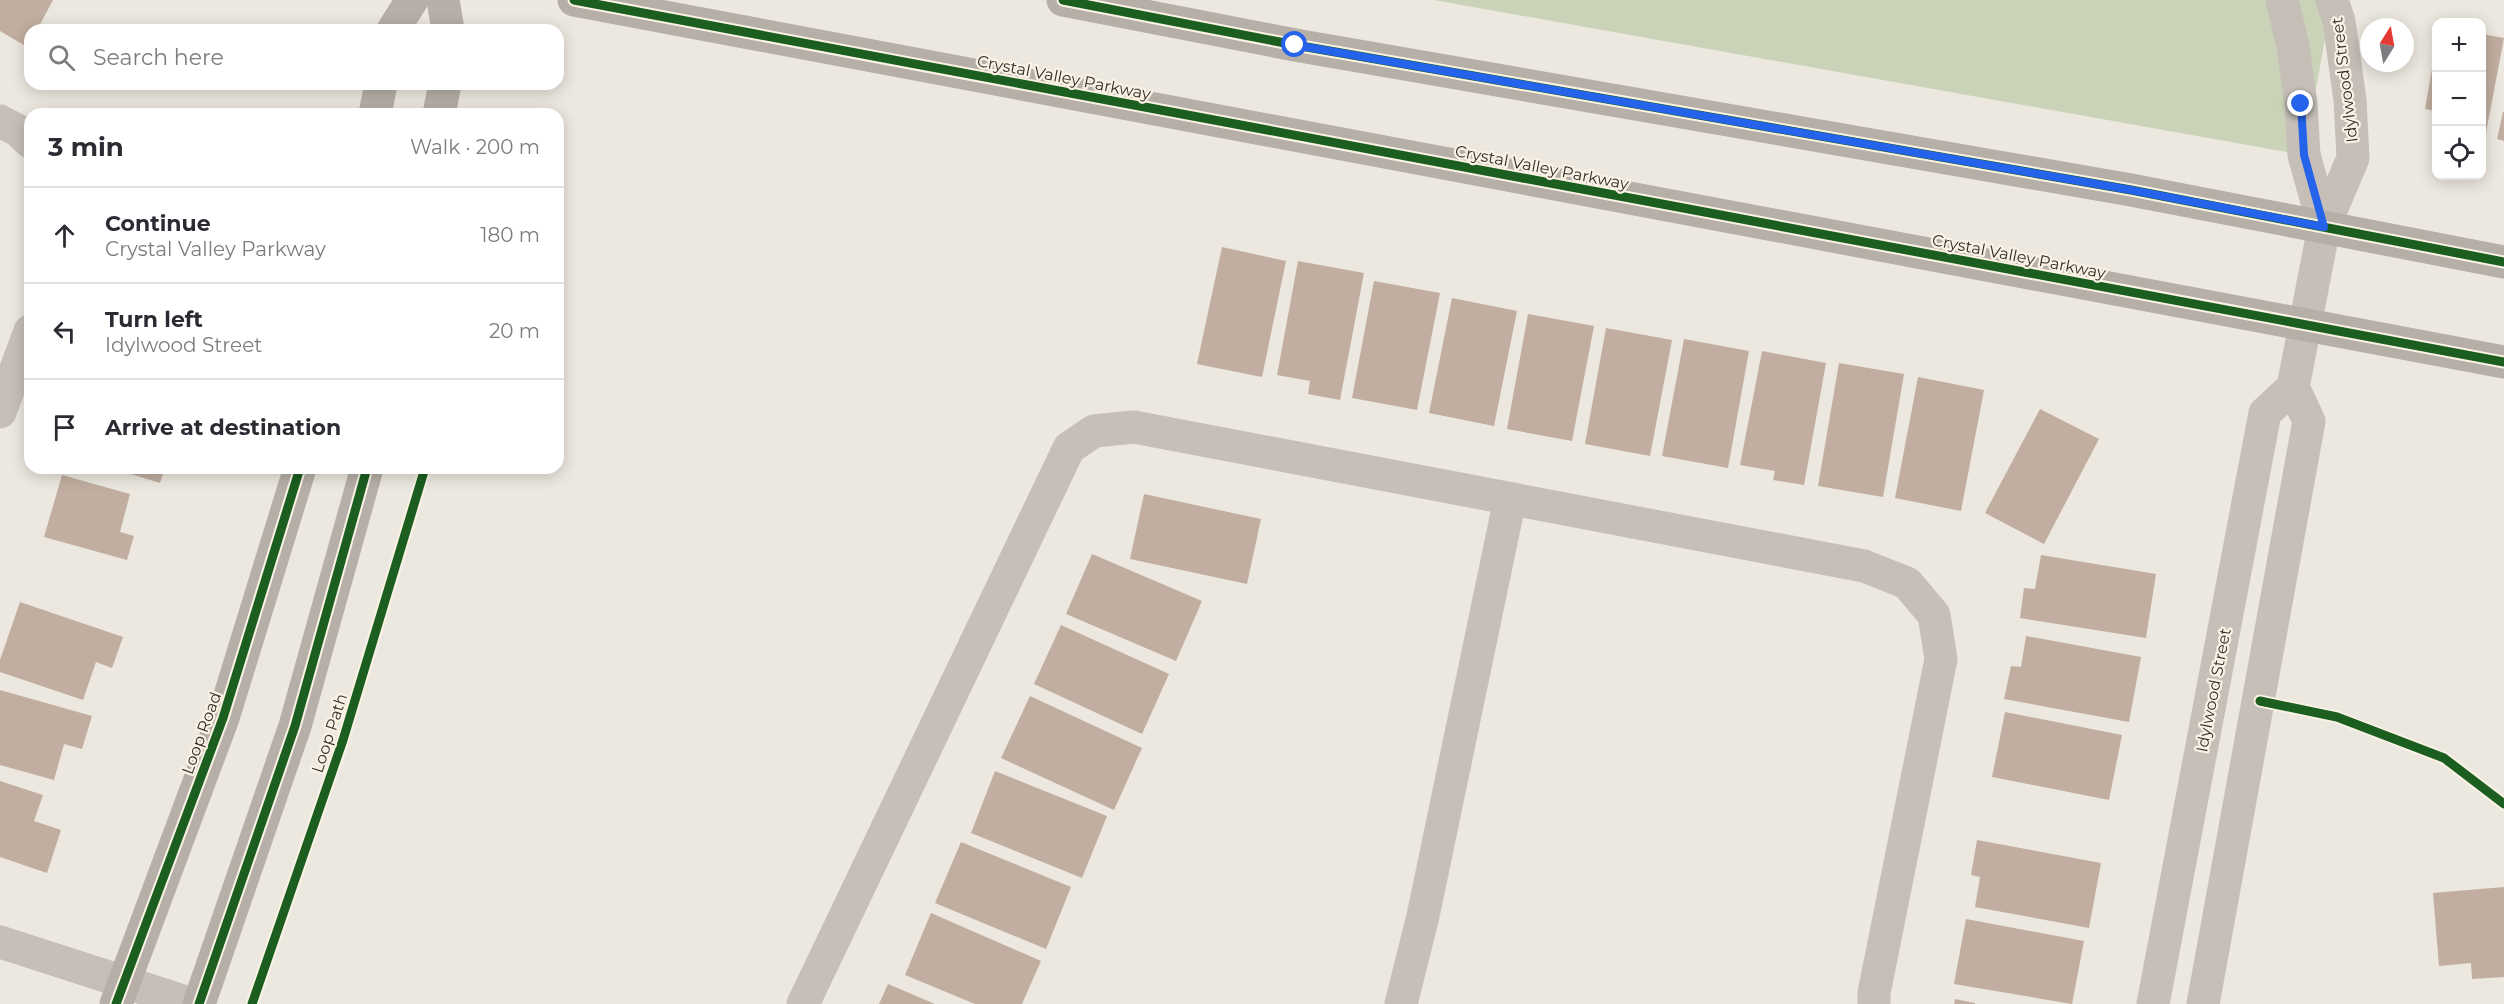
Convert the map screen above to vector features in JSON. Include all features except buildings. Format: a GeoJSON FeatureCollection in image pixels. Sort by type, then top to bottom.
{"type":"FeatureCollection","features":[{"type":"Feature","properties":{"kind":"main road"},"geometry":{"type":"LineString","coordinates":[[397,24],[412,0]]}},
{"type":"Feature","properties":{"kind":"main road"},"geometry":{"type":"LineString","coordinates":[[443,0],[447,24]]}},
{"type":"Feature","properties":{"kind":"main road","name":"Crystal Valley Parkway"},"geometry":{"type":"LineString","coordinates":[[574,0],[2504,362]]}},
{"type":"Feature","properties":{"kind":"main road"},"geometry":{"type":"LineString","coordinates":[[1063,0],[1295,45],[2131,190],[2504,262]]}},
{"type":"Feature","properties":{"kind":"main road"},"geometry":{"type":"LineString","coordinates":[[376,108],[380,90]]}},
{"type":"Feature","properties":{"kind":"main road"},"geometry":{"type":"LineString","coordinates":[[440,108],[444,90]]}},
{"type":"Feature","properties":{"kind":"main road","name":"Loop Road"},"geometry":{"type":"LineString","coordinates":[[119,993],[223,718],[298,474]]}},
{"type":"Feature","properties":{"kind":"main road"},"geometry":{"type":"LineString","coordinates":[[199,1004],[295,726],[366,474]]}},
{"type":"Feature","properties":{"kind":"street","name":"Idylwood Street"},"geometry":{"type":"LineString","coordinates":[[2282,0],[2293,46],[2301,104],[2304,155],[2324,227]]}},
{"type":"Feature","properties":{"kind":"street","name":"Idylwood Street"},"geometry":{"type":"LineString","coordinates":[[2153,1004],[2265,413],[2293,387],[2324,227],[2353,158],[2349,100],[2339,21],[2332,0]]}},
{"type":"Feature","properties":{"kind":"street"},"geometry":{"type":"LineString","coordinates":[[0,121],[24,136]]}},
{"type":"Feature","properties":{"kind":"street"},"geometry":{"type":"LineString","coordinates":[[0,412],[24,347]]}},
{"type":"Feature","properties":{"kind":"street"},"geometry":{"type":"LineString","coordinates":[[2203,1004],[2309,421],[2293,387]]}},
{"type":"Feature","properties":{"kind":"street"},"geometry":{"type":"LineString","coordinates":[[803,1004],[1069,448],[1094,431],[1134,428],[1864,566],[1907,583],[1934,615],[1941,659],[1876,981],[1874,1004]]}},
{"type":"Feature","properties":{"kind":"street"},"geometry":{"type":"LineString","coordinates":[[1401,1004],[1423,916],[1510,499]]}},
{"type":"Feature","properties":{"kind":"street"},"geometry":{"type":"LineString","coordinates":[[0,942],[119,993],[192,1004]]}},
{"type":"Feature","properties":{"kind":"green space"},"geometry":{"type":"Polygon","coordinates":[[[1434,0],[2332,0],[2304,155],[1434,0]]]}},
{"type":"Feature","properties":{"kind":"cycle path"},"geometry":{"type":"LineString","coordinates":[[574,0],[2504,362]]}},
{"type":"Feature","properties":{"kind":"cycle path"},"geometry":{"type":"LineString","coordinates":[[1063,0],[1295,45],[2131,190],[2504,262]]}},
{"type":"Feature","properties":{"kind":"cycle path"},"geometry":{"type":"LineString","coordinates":[[116,1004],[223,718],[298,474]]}},
{"type":"Feature","properties":{"kind":"cycle path"},"geometry":{"type":"LineString","coordinates":[[199,1004],[295,726],[365,474]]}},
{"type":"Feature","properties":{"kind":"cycle path","name":"Loop Path"},"geometry":{"type":"LineString","coordinates":[[252,1004],[343,740],[423,474]]}},
{"type":"Feature","properties":{"kind":"cycle path"},"geometry":{"type":"LineString","coordinates":[[2260,701],[2337,717],[2444,758],[2504,804]]}},
{"type":"Feature","properties":{"kind":"route"},"geometry":{"type":"LineString","coordinates":[[1295,45],[2131,190],[2324,227],[2304,155],[2301,104]]}}]}
